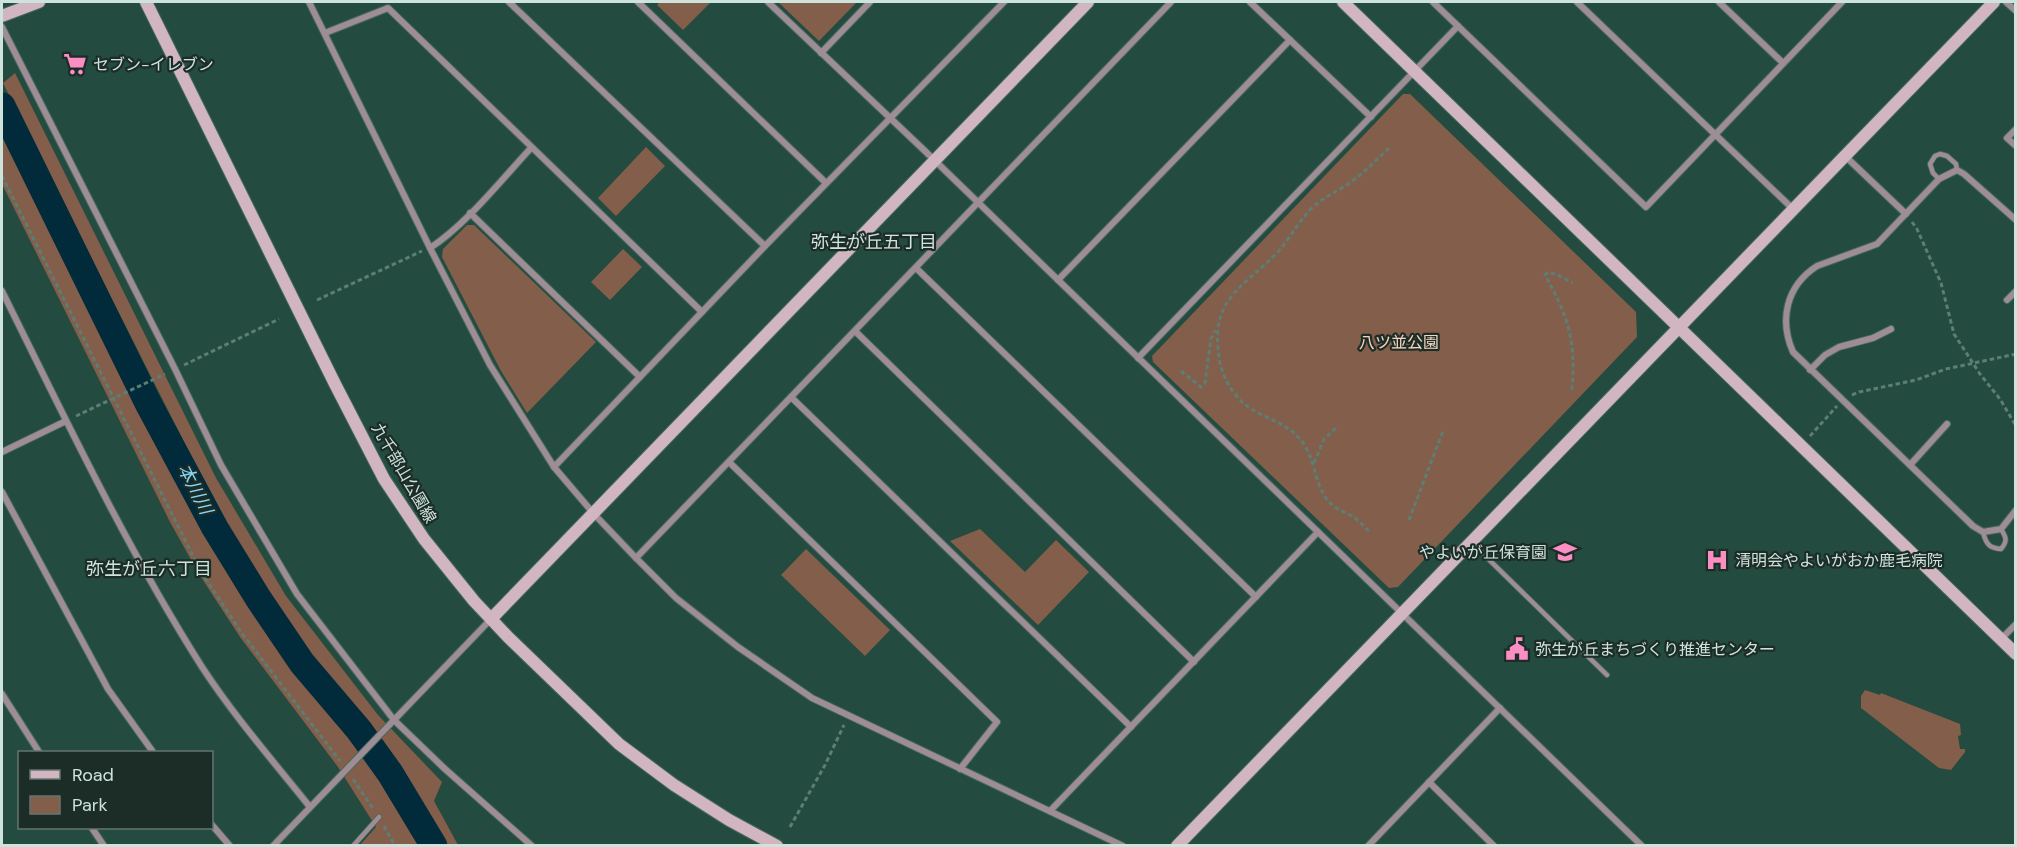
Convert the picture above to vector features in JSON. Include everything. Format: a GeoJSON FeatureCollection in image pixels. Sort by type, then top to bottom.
{"type":"FeatureCollection","features":[{"type":"Feature","properties":{"kind":"street"},"geometry":{"type":"LineString","coordinates":[[2,16],[39,2]]}},
{"type":"Feature","properties":{"kind":"street","name":"九千部山公園線"},"geometry":{"type":"LineString","coordinates":[[146,2],[384,479],[424,539],[491,619],[619,744],[674,785],[729,820],[777,846]]}},
{"type":"Feature","properties":{"kind":"street"},"geometry":{"type":"LineString","coordinates":[[309,2],[490,365],[554,467],[636,558],[676,598],[738,647],[812,698],[1123,846]]}},
{"type":"Feature","properties":{"kind":"street"},"geometry":{"type":"LineString","coordinates":[[509,2],[765,246]]}},
{"type":"Feature","properties":{"kind":"street"},"geometry":{"type":"LineString","coordinates":[[638,2],[826,183]]}},
{"type":"Feature","properties":{"kind":"street"},"geometry":{"type":"LineString","coordinates":[[768,2],[1642,846]]}},
{"type":"Feature","properties":{"kind":"street"},"geometry":{"type":"LineString","coordinates":[[821,53],[870,2]]}},
{"type":"Feature","properties":{"kind":"street"},"geometry":{"type":"LineString","coordinates":[[554,467],[765,246],[1004,2]]}},
{"type":"Feature","properties":{"kind":"street"},"geometry":{"type":"LineString","coordinates":[[273,846],[1088,2]]}},
{"type":"Feature","properties":{"kind":"street"},"geometry":{"type":"LineString","coordinates":[[636,558],[1171,2]]}},
{"type":"Feature","properties":{"kind":"street"},"geometry":{"type":"LineString","coordinates":[[1250,2],[1371,117]]}},
{"type":"Feature","properties":{"kind":"street"},"geometry":{"type":"LineString","coordinates":[[1343,2],[2016,654]]}},
{"type":"Feature","properties":{"kind":"street"},"geometry":{"type":"LineString","coordinates":[[1433,2],[1646,207],[1842,2]]}},
{"type":"Feature","properties":{"kind":"street"},"geometry":{"type":"LineString","coordinates":[[1577,2],[1794,209]]}},
{"type":"Feature","properties":{"kind":"street"},"geometry":{"type":"LineString","coordinates":[[1719,2],[1783,63]]}},
{"type":"Feature","properties":{"kind":"street"},"geometry":{"type":"LineString","coordinates":[[1177,846],[1994,2]]}},
{"type":"Feature","properties":{"kind":"street"},"geometry":{"type":"LineString","coordinates":[[2006,2],[2016,11]]}},
{"type":"Feature","properties":{"kind":"street"},"geometry":{"type":"LineString","coordinates":[[325,33],[388,8],[702,312]]}},
{"type":"Feature","properties":{"kind":"street"},"geometry":{"type":"LineString","coordinates":[[1138,358],[1458,26]]}},
{"type":"Feature","properties":{"kind":"street"},"geometry":{"type":"LineString","coordinates":[[2,27],[221,465],[297,594],[394,720],[532,846]]}},
{"type":"Feature","properties":{"kind":"street"},"geometry":{"type":"LineString","coordinates":[[1058,280],[1290,40]]}},
{"type":"Feature","properties":{"kind":"street"},"geometry":{"type":"LineString","coordinates":[[2016,129],[2007,138],[2016,146]]}},
{"type":"Feature","properties":{"kind":"street"},"geometry":{"type":"LineString","coordinates":[[430,248],[470,213],[531,148]]}},
{"type":"Feature","properties":{"kind":"street"},"geometry":{"type":"LineString","coordinates":[[1845,156],[1906,214]]}},
{"type":"Feature","properties":{"kind":"street"},"geometry":{"type":"LineString","coordinates":[[2016,220],[1965,174],[1957,171],[1939,179],[1878,244],[1817,266],[1808,272],[1799,281],[1787,302],[1785,315],[1786,330],[1793,352],[1973,526],[1983,532],[2001,529],[2016,510]]}},
{"type":"Feature","properties":{"kind":"street"},"geometry":{"type":"LineString","coordinates":[[470,213],[640,377]]}},
{"type":"Feature","properties":{"kind":"street"},"geometry":{"type":"LineString","coordinates":[[916,268],[1256,597]]}},
{"type":"Feature","properties":{"kind":"street"},"geometry":{"type":"LineString","coordinates":[[2,291],[66,421],[153,586],[203,668],[257,742],[310,807]]}},
{"type":"Feature","properties":{"kind":"street"},"geometry":{"type":"LineString","coordinates":[[2007,300],[2016,291]]}},
{"type":"Feature","properties":{"kind":"street"},"geometry":{"type":"LineString","coordinates":[[1810,370],[1825,355],[1839,347],[1873,338],[1891,329]]}},
{"type":"Feature","properties":{"kind":"street"},"geometry":{"type":"LineString","coordinates":[[855,331],[1194,662]]}},
{"type":"Feature","properties":{"kind":"street"},"geometry":{"type":"LineString","coordinates":[[791,397],[1131,727]]}},
{"type":"Feature","properties":{"kind":"street"},"geometry":{"type":"LineString","coordinates":[[2,452],[66,421]]}},
{"type":"Feature","properties":{"kind":"street"},"geometry":{"type":"LineString","coordinates":[[1910,465],[1947,424]]}},
{"type":"Feature","properties":{"kind":"street"},"geometry":{"type":"LineString","coordinates":[[729,462],[997,722],[960,769]]}},
{"type":"Feature","properties":{"kind":"street"},"geometry":{"type":"LineString","coordinates":[[2,492],[108,689],[152,751]]}},
{"type":"Feature","properties":{"kind":"street"},"geometry":{"type":"LineString","coordinates":[[1050,811],[1318,532]]}},
{"type":"Feature","properties":{"kind":"street"},"geometry":{"type":"LineString","coordinates":[[2000,639],[2016,624]]}},
{"type":"Feature","properties":{"kind":"street"},"geometry":{"type":"LineString","coordinates":[[2,694],[16,720],[38,751]]}},
{"type":"Feature","properties":{"kind":"street"},"geometry":{"type":"LineString","coordinates":[[1368,846],[1500,708]]}},
{"type":"Feature","properties":{"kind":"street"},"geometry":{"type":"LineString","coordinates":[[1429,782],[1494,846]]}},
{"type":"Feature","properties":{"kind":"street"},"geometry":{"type":"LineString","coordinates":[[213,826],[230,846]]}},
{"type":"Feature","properties":{"kind":"street"},"geometry":{"type":"LineString","coordinates":[[93,829],[104,846]]}},
{"type":"Feature","properties":{"kind":"lane"},"geometry":{"type":"LineString","coordinates":[[1939,179],[1933,173],[1930,164],[1935,156],[1940,154],[1947,156],[1956,164],[1957,171]]}},
{"type":"Feature","properties":{"kind":"lane"},"geometry":{"type":"LineString","coordinates":[[1983,532],[1985,542],[1993,549],[2001,549],[2006,543],[2001,529]]}},
{"type":"Feature","properties":{"kind":"lane"},"geometry":{"type":"LineString","coordinates":[[1471,542],[1607,675]]}},
{"type":"Feature","properties":{"kind":"lane"},"geometry":{"type":"LineString","coordinates":[[353,846],[379,817]]}},
{"type":"Feature","properties":{"kind":"path"},"geometry":{"type":"LineString","coordinates":[[1181,371],[1202,387],[1205,383],[1211,339],[1221,312],[1229,300],[1246,280],[1280,249],[1298,223],[1326,196],[1361,175],[1389,148]]}},
{"type":"Feature","properties":{"kind":"path"},"geometry":{"type":"LineString","coordinates":[[2,176],[200,570],[254,649],[346,769],[379,817],[395,846]]}},
{"type":"Feature","properties":{"kind":"path"},"geometry":{"type":"LineString","coordinates":[[1906,214],[1917,229],[1941,283],[1954,334],[1967,351],[1972,363],[2000,399],[2016,426]]}},
{"type":"Feature","properties":{"kind":"path"},"geometry":{"type":"LineString","coordinates":[[317,300],[430,248]]}},
{"type":"Feature","properties":{"kind":"path"},"geometry":{"type":"LineString","coordinates":[[1572,390],[1573,346],[1567,320],[1562,305],[1545,275],[1548,272],[1573,283]]}},
{"type":"Feature","properties":{"kind":"path"},"geometry":{"type":"LineString","coordinates":[[183,365],[279,320]]}},
{"type":"Feature","properties":{"kind":"path"},"geometry":{"type":"LineString","coordinates":[[1216,328],[1220,367],[1235,395],[1260,416],[1287,428],[1299,438],[1314,464],[1324,496],[1334,507],[1353,517],[1369,531]]}},
{"type":"Feature","properties":{"kind":"path"},"geometry":{"type":"LineString","coordinates":[[1810,436],[1842,401],[1859,392],[1916,380],[1946,369],[2016,354]]}},
{"type":"Feature","properties":{"kind":"path"},"geometry":{"type":"LineString","coordinates":[[66,421],[165,374]]}},
{"type":"Feature","properties":{"kind":"path"},"geometry":{"type":"LineString","coordinates":[[1314,464],[1324,439],[1336,428]]}},
{"type":"Feature","properties":{"kind":"path"},"geometry":{"type":"LineString","coordinates":[[1409,520],[1443,431]]}},
{"type":"Feature","properties":{"kind":"path"},"geometry":{"type":"LineString","coordinates":[[790,827],[825,765],[849,716]]}},
{"type":"Feature","properties":{"kind":"green space"},"geometry":{"type":"Polygon","coordinates":[[[660,2],[711,2],[683,30],[657,5],[660,2]]]}},
{"type":"Feature","properties":{"kind":"green space"},"geometry":{"type":"Polygon","coordinates":[[[778,2],[857,2],[819,41],[778,2]]]}},
{"type":"Feature","properties":{"kind":"green space"},"geometry":{"type":"Polygon","coordinates":[[[15,73],[216,478],[286,596],[378,715],[442,782],[434,801],[458,845],[446,845],[391,757],[305,648],[239,551],[3,83],[15,73]]]}},
{"type":"Feature","properties":{"kind":"green space","name":"八ツ並公園"},"geometry":{"type":"Polygon","coordinates":[[[1403,94],[1410,94],[1636,312],[1637,337],[1398,587],[1389,588],[1153,362],[1152,356],[1403,94]]]}},
{"type":"Feature","properties":{"kind":"green space"},"geometry":{"type":"Polygon","coordinates":[[[2,125],[225,565],[292,665],[360,750],[422,845],[360,845],[376,827],[338,767],[240,637],[199,574],[170,522],[2,184],[2,125]]]}},
{"type":"Feature","properties":{"kind":"green space"},"geometry":{"type":"Polygon","coordinates":[[[646,147],[665,166],[616,216],[598,198],[646,147]]]}},
{"type":"Feature","properties":{"kind":"green space"},"geometry":{"type":"Polygon","coordinates":[[[467,225],[474,225],[596,342],[527,413],[501,371],[442,257],[443,249],[467,225]]]}},
{"type":"Feature","properties":{"kind":"green space"},"geometry":{"type":"Polygon","coordinates":[[[623,249],[642,267],[610,300],[591,282],[623,249]]]}},
{"type":"Feature","properties":{"kind":"green space"},"geometry":{"type":"Polygon","coordinates":[[[980,529],[1025,572],[1056,540],[1089,572],[1038,625],[950,541],[980,529]]]}},
{"type":"Feature","properties":{"kind":"green space"},"geometry":{"type":"Polygon","coordinates":[[[806,549],[890,630],[865,656],[781,575],[806,549]]]}},
{"type":"Feature","properties":{"kind":"green space"},"geometry":{"type":"Polygon","coordinates":[[[1865,690],[1880,695],[1881,693],[1960,724],[1961,735],[1958,736],[1960,749],[1965,749],[1965,752],[1951,770],[1939,768],[1861,708],[1861,696],[1865,690]]]}},
{"type":"Feature","properties":{"kind":"waterway","name":"本川川"},"geometry":{"type":"LineString","coordinates":[[2,106],[148,403],[215,528],[302,663],[359,730],[390,773],[434,846]]}},
{"type":"Feature","properties":{"kind":"place","name":"セブン-イレブン"},"geometry":{"type":"Point","coordinates":[75,64]}},
{"type":"Feature","properties":{"kind":"place","name":"やよいが丘保育園"},"geometry":{"type":"Point","coordinates":[1565,552]}},
{"type":"Feature","properties":{"kind":"place","name":"清明会やよいがおか鹿毛病院"},"geometry":{"type":"Point","coordinates":[1717,560]}},
{"type":"Feature","properties":{"kind":"place","name":"弥生が丘まちづくり推進センター"},"geometry":{"type":"Point","coordinates":[1517,649]}},
{"type":"Feature","properties":{"kind":"district","name":"弥生が丘五丁目"},"geometry":{"type":"Point","coordinates":[874,242]}},
{"type":"Feature","properties":{"kind":"district","name":"弥生が丘六丁目"},"geometry":{"type":"Point","coordinates":[149,569]}}]}
